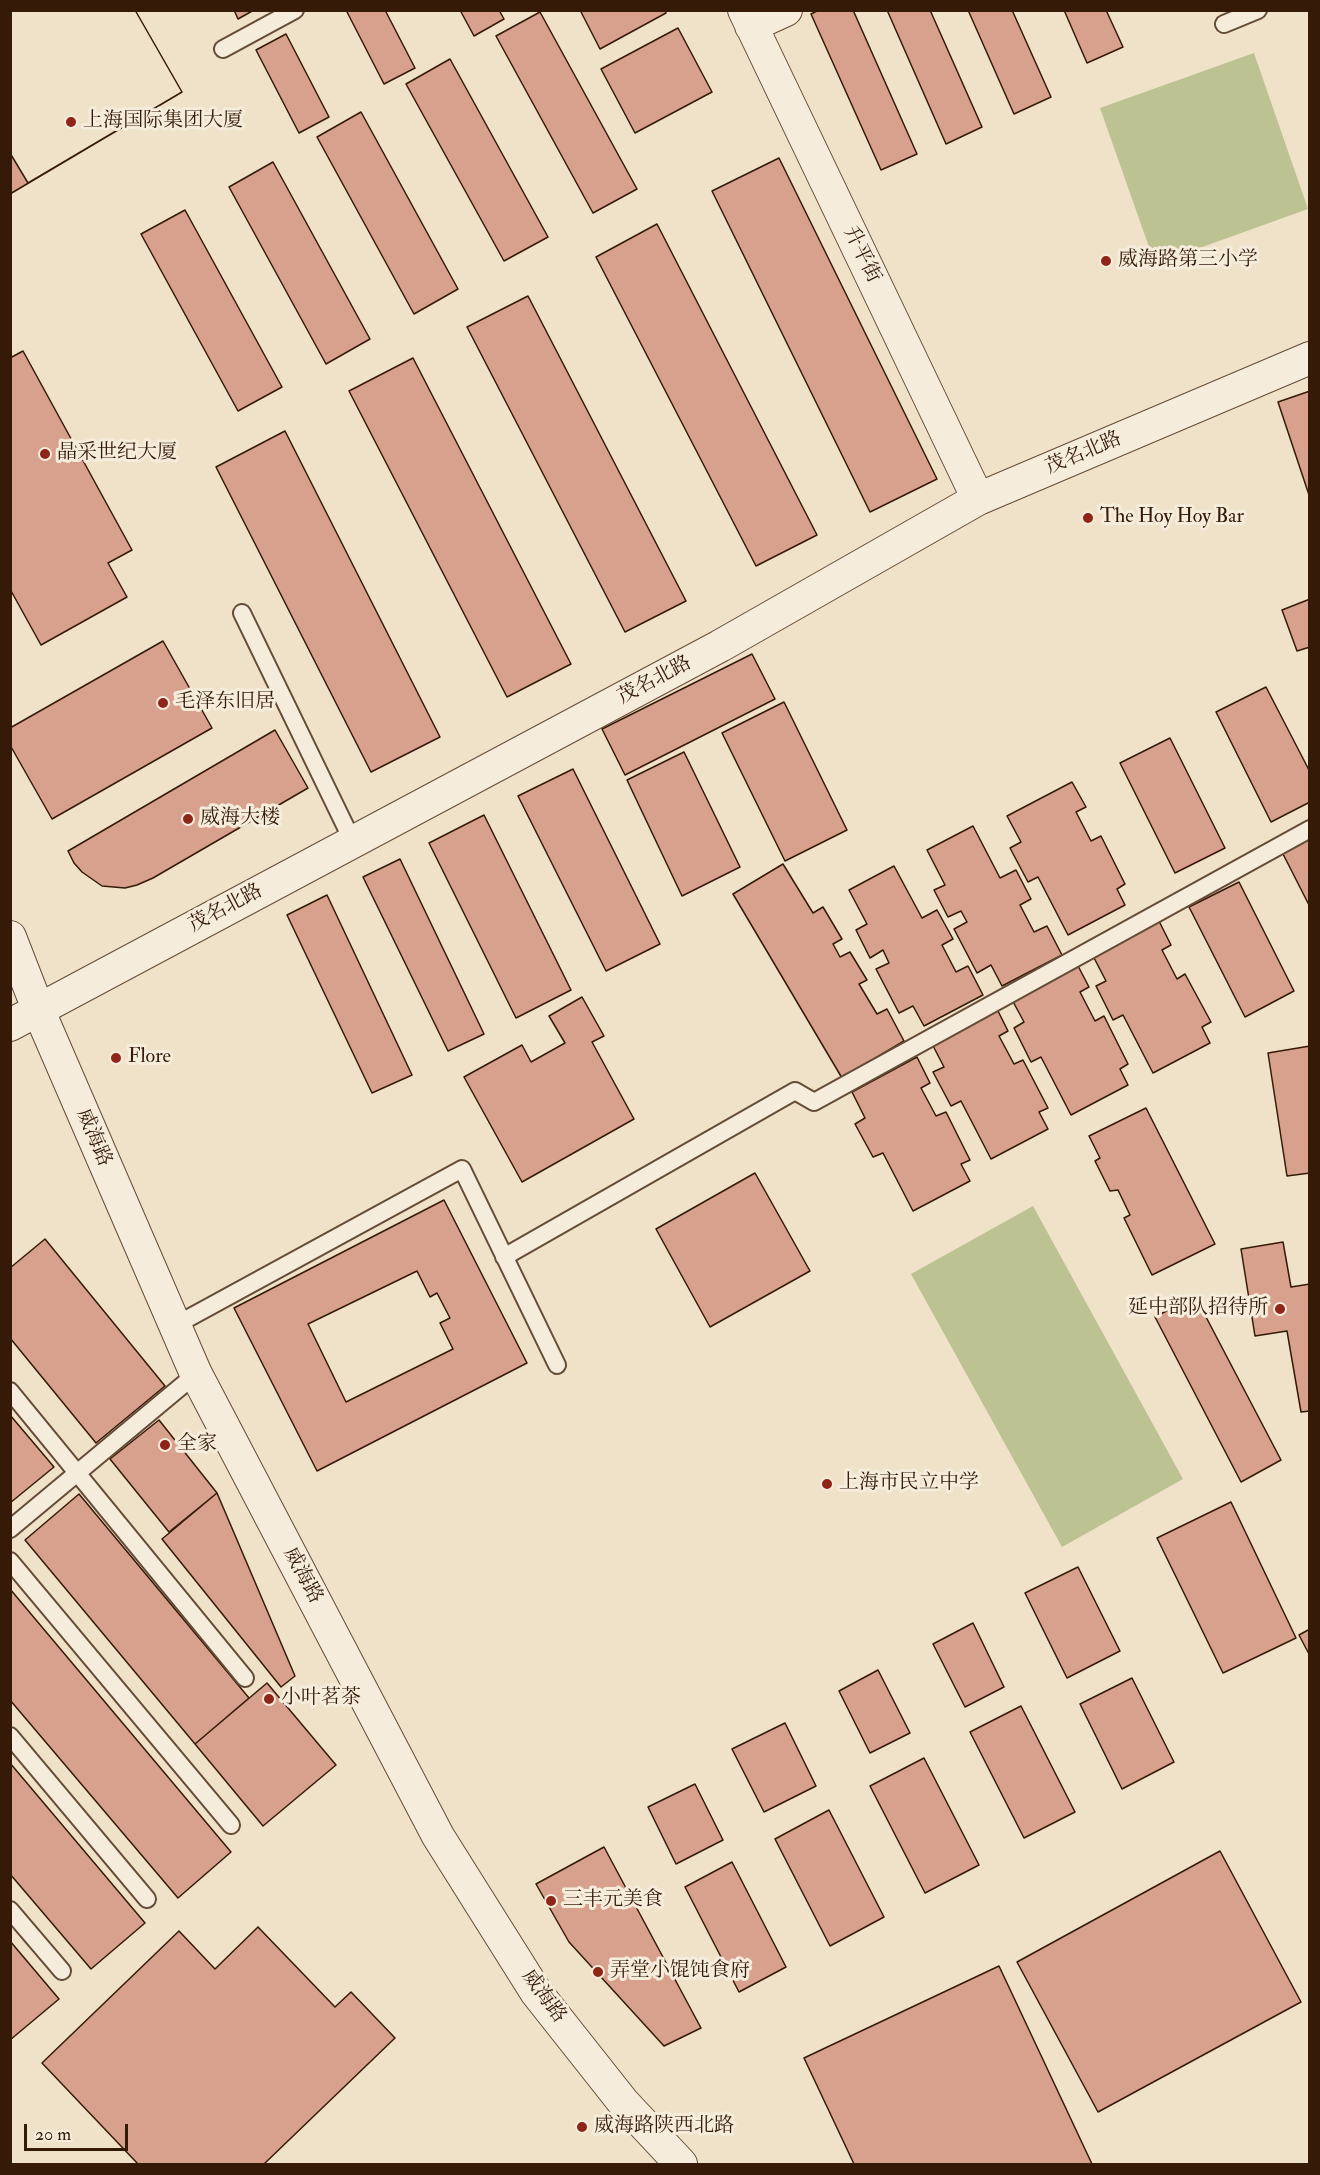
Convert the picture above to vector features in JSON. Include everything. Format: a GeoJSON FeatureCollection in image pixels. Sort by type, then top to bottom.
{"type":"FeatureCollection","features":[{"type":"Feature","properties":{"kind":"street"},"geometry":{"type":"LineString","coordinates":[[748,18],[786,10]]}},
{"type":"Feature","properties":{"kind":"street","name":"升平街"},"geometry":{"type":"LineString","coordinates":[[748,18],[978,499]]}},
{"type":"Feature","properties":{"kind":"street","name":"茂名北路"},"geometry":{"type":"LineString","coordinates":[[10,1025],[720,646],[978,499],[1310,358]]}},
{"type":"Feature","properties":{"kind":"street","name":"威海路"},"geometry":{"type":"LineString","coordinates":[[10,937],[38,1009],[196,1374],[438,1836],[536,1992],[623,2103],[681,2164]]}},
{"type":"Feature","properties":{"kind":"lane"},"geometry":{"type":"LineString","coordinates":[[224,49],[295,10]]}},
{"type":"Feature","properties":{"kind":"lane"},"geometry":{"type":"LineString","coordinates":[[1224,24],[1258,10]]}},
{"type":"Feature","properties":{"kind":"lane"},"geometry":{"type":"LineString","coordinates":[[242,613],[352,842]]}},
{"type":"Feature","properties":{"kind":"lane"},"geometry":{"type":"LineString","coordinates":[[504,1257],[795,1091],[814,1102],[1310,829]]}},
{"type":"Feature","properties":{"kind":"lane"},"geometry":{"type":"LineString","coordinates":[[174,1326],[462,1169],[557,1365]]}},
{"type":"Feature","properties":{"kind":"lane"},"geometry":{"type":"LineString","coordinates":[[10,1529],[196,1374]]}},
{"type":"Feature","properties":{"kind":"lane"},"geometry":{"type":"LineString","coordinates":[[10,1392],[246,1678]]}},
{"type":"Feature","properties":{"kind":"lane"},"geometry":{"type":"LineString","coordinates":[[10,1561],[231,1825]]}},
{"type":"Feature","properties":{"kind":"lane"},"geometry":{"type":"LineString","coordinates":[[10,1736],[147,1899]]}},
{"type":"Feature","properties":{"kind":"lane"},"geometry":{"type":"LineString","coordinates":[[10,1910],[62,1971]]}},
{"type":"Feature","properties":{"kind":"green space"},"geometry":{"type":"Polygon","coordinates":[[[1254,53],[1308,209],[1155,264],[1100,108],[1254,53]]]}},
{"type":"Feature","properties":{"kind":"green space"},"geometry":{"type":"Polygon","coordinates":[[[1033,1206],[1183,1479],[1062,1547],[911,1274],[1033,1206]]]}},
{"type":"Feature","properties":{"kind":"building","name":"上海国际集团大厦"},"geometry":{"type":"Polygon","coordinates":[[[10,10],[135,10],[182,92],[28,183],[10,153],[10,10]]]}},
{"type":"Feature","properties":{"kind":"building","name":"上海国际集团大厦"},"geometry":{"type":"Polygon","coordinates":[[[10,10],[135,10],[182,92],[10,194],[10,10]]]}},
{"type":"Feature","properties":{"kind":"building"},"geometry":{"type":"Polygon","coordinates":[[[234,10],[254,10],[238,19],[234,10]]]}},
{"type":"Feature","properties":{"kind":"building"},"geometry":{"type":"Polygon","coordinates":[[[346,10],[385,10],[415,68],[384,84],[346,10]]]}},
{"type":"Feature","properties":{"kind":"building"},"geometry":{"type":"Polygon","coordinates":[[[460,10],[499,10],[504,19],[474,36],[460,10]]]}},
{"type":"Feature","properties":{"kind":"building"},"geometry":{"type":"Polygon","coordinates":[[[580,10],[665,10],[666,13],[600,49],[580,10]]]}},
{"type":"Feature","properties":{"kind":"building"},"geometry":{"type":"Polygon","coordinates":[[[819,10],[853,10],[917,154],[881,170],[811,14],[819,10]]]}},
{"type":"Feature","properties":{"kind":"building"},"geometry":{"type":"Polygon","coordinates":[[[887,10],[930,10],[982,127],[946,144],[887,10]]]}},
{"type":"Feature","properties":{"kind":"building"},"geometry":{"type":"Polygon","coordinates":[[[968,10],[1012,10],[1051,97],[1014,114],[968,10]]]}},
{"type":"Feature","properties":{"kind":"building"},"geometry":{"type":"Polygon","coordinates":[[[1064,10],[1106,10],[1123,47],[1087,63],[1064,10]]]}},
{"type":"Feature","properties":{"kind":"building"},"geometry":{"type":"Polygon","coordinates":[[[540,12],[637,189],[593,213],[496,36],[540,12]]]}},
{"type":"Feature","properties":{"kind":"building"},"geometry":{"type":"Polygon","coordinates":[[[678,28],[712,92],[635,133],[601,69],[678,28]]]}},
{"type":"Feature","properties":{"kind":"building"},"geometry":{"type":"Polygon","coordinates":[[[286,34],[329,117],[299,133],[256,50],[286,34]]]}},
{"type":"Feature","properties":{"kind":"building"},"geometry":{"type":"Polygon","coordinates":[[[450,59],[548,237],[504,261],[406,84],[450,59]]]}},
{"type":"Feature","properties":{"kind":"building"},"geometry":{"type":"Polygon","coordinates":[[[361,112],[458,289],[414,314],[317,137],[361,112]]]}},
{"type":"Feature","properties":{"kind":"building"},"geometry":{"type":"Polygon","coordinates":[[[779,158],[937,479],[870,512],[712,191],[779,158]]]}},
{"type":"Feature","properties":{"kind":"building"},"geometry":{"type":"Polygon","coordinates":[[[273,162],[370,339],[326,364],[229,187],[273,162]]]}},
{"type":"Feature","properties":{"kind":"building"},"geometry":{"type":"Polygon","coordinates":[[[185,210],[282,387],[238,411],[141,234],[185,210]]]}},
{"type":"Feature","properties":{"kind":"building"},"geometry":{"type":"Polygon","coordinates":[[[657,224],[817,535],[756,566],[596,257],[657,224]]]}},
{"type":"Feature","properties":{"kind":"building"},"geometry":{"type":"Polygon","coordinates":[[[528,296],[686,601],[625,632],[467,327],[528,296]]]}},
{"type":"Feature","properties":{"kind":"building","name":"晶采世纪大厦"},"geometry":{"type":"Polygon","coordinates":[[[23,351],[132,550],[108,563],[127,597],[41,645],[10,589],[10,358],[23,351]]]}},
{"type":"Feature","properties":{"kind":"building"},"geometry":{"type":"Polygon","coordinates":[[[413,358],[571,664],[507,697],[349,391],[413,358]]]}},
{"type":"Feature","properties":{"kind":"building"},"geometry":{"type":"Polygon","coordinates":[[[1310,391],[1310,498],[1278,402],[1310,391]]]}},
{"type":"Feature","properties":{"kind":"building"},"geometry":{"type":"Polygon","coordinates":[[[285,431],[440,737],[371,772],[216,467],[285,431]]]}},
{"type":"Feature","properties":{"kind":"building"},"geometry":{"type":"Polygon","coordinates":[[[1310,599],[1310,647],[1297,651],[1282,610],[1310,599]]]}},
{"type":"Feature","properties":{"kind":"building"},"geometry":{"type":"Polygon","coordinates":[[[163,641],[212,728],[52,819],[10,745],[10,728],[163,641]]]}},
{"type":"Feature","properties":{"kind":"building"},"geometry":{"type":"Polygon","coordinates":[[[752,654],[775,699],[625,775],[602,729],[752,654]]]}},
{"type":"Feature","properties":{"kind":"building"},"geometry":{"type":"Polygon","coordinates":[[[1266,687],[1310,772],[1310,802],[1271,822],[1216,712],[1266,687]]]}},
{"type":"Feature","properties":{"kind":"building"},"geometry":{"type":"Polygon","coordinates":[[[784,702],[847,830],[785,861],[722,733],[784,702]]]}},
{"type":"Feature","properties":{"kind":"building","name":"威海大楼"},"geometry":{"type":"Polygon","coordinates":[[[275,730],[308,788],[153,878],[137,885],[125,888],[102,886],[82,872],[74,863],[68,851],[275,730]]]}},
{"type":"Feature","properties":{"kind":"building"},"geometry":{"type":"Polygon","coordinates":[[[1170,738],[1225,848],[1175,873],[1120,763],[1170,738]]]}},
{"type":"Feature","properties":{"kind":"building"},"geometry":{"type":"Polygon","coordinates":[[[684,752],[740,867],[682,896],[627,780],[684,752]]]}},
{"type":"Feature","properties":{"kind":"building"},"geometry":{"type":"Polygon","coordinates":[[[573,769],[660,944],[606,971],[518,796],[573,769]]]}},
{"type":"Feature","properties":{"kind":"building"},"geometry":{"type":"Polygon","coordinates":[[[1072,782],[1086,807],[1076,812],[1091,841],[1101,836],[1125,884],[1117,889],[1125,905],[1068,935],[1038,877],[1028,882],[1010,848],[1021,842],[1007,816],[1072,782]]]}},
{"type":"Feature","properties":{"kind":"building"},"geometry":{"type":"Polygon","coordinates":[[[484,815],[571,990],[516,1018],[429,843],[484,815]]]}},
{"type":"Feature","properties":{"kind":"building"},"geometry":{"type":"Polygon","coordinates":[[[973,826],[1000,878],[1016,870],[1031,899],[1020,905],[1034,932],[1047,926],[1062,955],[1002,986],[991,965],[977,973],[954,929],[967,922],[961,911],[948,917],[934,890],[945,885],[927,850],[973,826]]]}},
{"type":"Feature","properties":{"kind":"building"},"geometry":{"type":"Polygon","coordinates":[[[1310,839],[1310,907],[1282,852],[1310,839]]]}},
{"type":"Feature","properties":{"kind":"building"},"geometry":{"type":"Polygon","coordinates":[[[400,859],[484,1034],[448,1051],[363,877],[400,859]]]}},
{"type":"Feature","properties":{"kind":"building"},"geometry":{"type":"Polygon","coordinates":[[[783,864],[813,913],[823,907],[842,939],[833,944],[840,957],[850,952],[867,980],[859,984],[877,1014],[887,1009],[904,1041],[842,1078],[733,894],[783,864]]]}},
{"type":"Feature","properties":{"kind":"building"},"geometry":{"type":"Polygon","coordinates":[[[894,866],[922,918],[937,910],[953,939],[942,945],[956,972],[968,966],[983,995],[924,1026],[913,1006],[899,1013],[876,969],[889,963],[883,950],[870,958],[856,930],[867,924],[849,890],[894,866]]]}},
{"type":"Feature","properties":{"kind":"building"},"geometry":{"type":"Polygon","coordinates":[[[1239,882],[1294,991],[1245,1017],[1189,907],[1239,882]]]}},
{"type":"Feature","properties":{"kind":"building"},"geometry":{"type":"Polygon","coordinates":[[[327,895],[412,1075],[372,1093],[287,915],[327,895]]]}},
{"type":"Feature","properties":{"kind":"building"},"geometry":{"type":"Polygon","coordinates":[[[1158,919],[1171,945],[1162,950],[1177,979],[1185,974],[1211,1022],[1202,1027],[1210,1043],[1153,1073],[1123,1015],[1113,1020],[1096,986],[1106,981],[1092,954],[1158,919]]]}},
{"type":"Feature","properties":{"kind":"building"},"geometry":{"type":"Polygon","coordinates":[[[1076,962],[1089,987],[1080,992],[1095,1021],[1104,1016],[1128,1064],[1120,1069],[1128,1085],[1071,1115],[1041,1057],[1031,1062],[1014,1028],[1024,1022],[1010,996],[1076,962]]]}},
{"type":"Feature","properties":{"kind":"building"},"geometry":{"type":"Polygon","coordinates":[[[582,997],[604,1036],[592,1042],[634,1119],[522,1182],[464,1077],[522,1045],[531,1062],[565,1043],[549,1016],[582,997]]]}},
{"type":"Feature","properties":{"kind":"building"},"geometry":{"type":"Polygon","coordinates":[[[995,1005],[1008,1031],[999,1036],[1014,1064],[1023,1060],[1048,1108],[1039,1112],[1048,1129],[991,1159],[961,1101],[951,1106],[933,1072],[944,1067],[930,1040],[995,1005]]]}},
{"type":"Feature","properties":{"kind":"building"},"geometry":{"type":"Polygon","coordinates":[[[1310,1046],[1310,1173],[1287,1176],[1268,1053],[1310,1046]]]}},
{"type":"Feature","properties":{"kind":"building"},"geometry":{"type":"Polygon","coordinates":[[[917,1057],[930,1083],[921,1088],[936,1116],[946,1112],[970,1160],[961,1164],[970,1181],[913,1211],[883,1153],[873,1157],[855,1124],[865,1118],[852,1092],[917,1057]]]}},
{"type":"Feature","properties":{"kind":"building"},"geometry":{"type":"Polygon","coordinates":[[[1146,1108],[1215,1244],[1152,1275],[1124,1218],[1130,1215],[1118,1190],[1110,1191],[1095,1161],[1100,1158],[1089,1136],[1146,1108]]]}},
{"type":"Feature","properties":{"kind":"building"},"geometry":{"type":"Polygon","coordinates":[[[755,1173],[810,1271],[710,1327],[656,1229],[755,1173]]]}},
{"type":"Feature","properties":{"kind":"building"},"geometry":{"type":"Polygon","coordinates":[[[444,1200],[527,1363],[317,1471],[234,1308],[444,1200]],[[417,1271],[308,1324],[346,1402],[453,1349],[440,1323],[450,1318],[437,1293],[430,1297],[417,1271]]]}},
{"type":"Feature","properties":{"kind":"building"},"geometry":{"type":"Polygon","coordinates":[[[45,1239],[165,1386],[96,1443],[10,1338],[10,1268],[45,1239]]]}},
{"type":"Feature","properties":{"kind":"building","name":"延中部队招待所"},"geometry":{"type":"Polygon","coordinates":[[[1283,1242],[1291,1287],[1310,1284],[1310,1411],[1301,1412],[1287,1331],[1255,1336],[1241,1249],[1283,1242]]]}},
{"type":"Feature","properties":{"kind":"building"},"geometry":{"type":"Polygon","coordinates":[[[1195,1296],[1281,1460],[1241,1482],[1155,1317],[1195,1296]]]}},
{"type":"Feature","properties":{"kind":"building"},"geometry":{"type":"Polygon","coordinates":[[[10,1415],[54,1467],[10,1503],[10,1415]]]}},
{"type":"Feature","properties":{"kind":"building"},"geometry":{"type":"Polygon","coordinates":[[[159,1420],[217,1493],[169,1532],[110,1459],[159,1420]]]}},
{"type":"Feature","properties":{"kind":"building"},"geometry":{"type":"Polygon","coordinates":[[[217,1493],[295,1676],[281,1687],[162,1539],[217,1493]]]}},
{"type":"Feature","properties":{"kind":"building"},"geometry":{"type":"Polygon","coordinates":[[[79,1494],[249,1698],[195,1744],[25,1540],[79,1494]]]}},
{"type":"Feature","properties":{"kind":"building"},"geometry":{"type":"Polygon","coordinates":[[[1231,1502],[1296,1638],[1223,1673],[1157,1538],[1231,1502]]]}},
{"type":"Feature","properties":{"kind":"building"},"geometry":{"type":"Polygon","coordinates":[[[1078,1567],[1120,1651],[1067,1678],[1025,1593],[1078,1567]]]}},
{"type":"Feature","properties":{"kind":"building"},"geometry":{"type":"Polygon","coordinates":[[[10,1589],[231,1852],[178,1898],[10,1700],[10,1589]]]}},
{"type":"Feature","properties":{"kind":"building"},"geometry":{"type":"Polygon","coordinates":[[[973,1623],[1004,1687],[965,1707],[933,1644],[973,1623]]]}},
{"type":"Feature","properties":{"kind":"building"},"geometry":{"type":"Polygon","coordinates":[[[1310,1629],[1310,1656],[1299,1635],[1310,1629]]]}},
{"type":"Feature","properties":{"kind":"building"},"geometry":{"type":"Polygon","coordinates":[[[878,1670],[910,1733],[870,1753],[839,1691],[878,1670]]]}},
{"type":"Feature","properties":{"kind":"building"},"geometry":{"type":"Polygon","coordinates":[[[1132,1678],[1174,1762],[1122,1789],[1080,1704],[1132,1678]]]}},
{"type":"Feature","properties":{"kind":"building"},"geometry":{"type":"Polygon","coordinates":[[[267,1683],[336,1765],[263,1826],[195,1744],[267,1683]]]}},
{"type":"Feature","properties":{"kind":"building"},"geometry":{"type":"Polygon","coordinates":[[[1021,1706],[1075,1812],[1024,1838],[970,1732],[1021,1706]]]}},
{"type":"Feature","properties":{"kind":"building"},"geometry":{"type":"Polygon","coordinates":[[[785,1723],[816,1786],[764,1812],[732,1749],[785,1723]]]}},
{"type":"Feature","properties":{"kind":"building"},"geometry":{"type":"Polygon","coordinates":[[[924,1758],[979,1865],[925,1893],[870,1786],[924,1758]]]}},
{"type":"Feature","properties":{"kind":"building"},"geometry":{"type":"Polygon","coordinates":[[[10,1763],[145,1923],[91,1969],[10,1874],[10,1763]]]}},
{"type":"Feature","properties":{"kind":"building"},"geometry":{"type":"Polygon","coordinates":[[[695,1784],[723,1840],[676,1864],[648,1807],[695,1784]]]}},
{"type":"Feature","properties":{"kind":"building"},"geometry":{"type":"Polygon","coordinates":[[[829,1810],[884,1917],[830,1946],[775,1839],[829,1810]]]}},
{"type":"Feature","properties":{"kind":"building"},"geometry":{"type":"Polygon","coordinates":[[[604,1847],[701,2028],[664,2046],[569,1942],[536,1884],[604,1847]]]}},
{"type":"Feature","properties":{"kind":"building"},"geometry":{"type":"Polygon","coordinates":[[[1220,1851],[1301,2002],[1098,2112],[1017,1962],[1220,1851]]]}},
{"type":"Feature","properties":{"kind":"building"},"geometry":{"type":"Polygon","coordinates":[[[732,1862],[786,1967],[739,1992],[685,1887],[732,1862]]]}},
{"type":"Feature","properties":{"kind":"building"},"geometry":{"type":"Polygon","coordinates":[[[258,1927],[335,2007],[351,1992],[395,2038],[264,2164],[138,2164],[42,2063],[179,1931],[215,1969],[258,1927]]]}},
{"type":"Feature","properties":{"kind":"building"},"geometry":{"type":"Polygon","coordinates":[[[10,1941],[59,1999],[10,2040],[10,1941]]]}},
{"type":"Feature","properties":{"kind":"building"},"geometry":{"type":"Polygon","coordinates":[[[999,1966],[1092,2164],[854,2164],[804,2058],[999,1966]]]}},
{"type":"Feature","properties":{"kind":"place","name":"上海国际集团大厦"},"geometry":{"type":"Point","coordinates":[71,122]}},
{"type":"Feature","properties":{"kind":"place","name":"威海路第三小学"},"geometry":{"type":"Point","coordinates":[1106,261]}},
{"type":"Feature","properties":{"kind":"place","name":"晶采世纪大厦"},"geometry":{"type":"Point","coordinates":[45,454]}},
{"type":"Feature","properties":{"kind":"place","name":"The Hoy Hoy Bar"},"geometry":{"type":"Point","coordinates":[1088,518]}},
{"type":"Feature","properties":{"kind":"place","name":"毛泽东旧居"},"geometry":{"type":"Point","coordinates":[163,703]}},
{"type":"Feature","properties":{"kind":"place","name":"威海大楼"},"geometry":{"type":"Point","coordinates":[188,819]}},
{"type":"Feature","properties":{"kind":"place","name":"Flore"},"geometry":{"type":"Point","coordinates":[116,1058]}},
{"type":"Feature","properties":{"kind":"place","name":"延中部队招待所"},"geometry":{"type":"Point","coordinates":[1280,1309]}},
{"type":"Feature","properties":{"kind":"place","name":"全家"},"geometry":{"type":"Point","coordinates":[165,1445]}},
{"type":"Feature","properties":{"kind":"place","name":"上海市民立中学"},"geometry":{"type":"Point","coordinates":[827,1484]}},
{"type":"Feature","properties":{"kind":"place","name":"小叶茗茶"},"geometry":{"type":"Point","coordinates":[269,1699]}},
{"type":"Feature","properties":{"kind":"place","name":"三丰元美食"},"geometry":{"type":"Point","coordinates":[551,1901]}},
{"type":"Feature","properties":{"kind":"place","name":"弄堂小馄饨食府"},"geometry":{"type":"Point","coordinates":[598,1972]}},
{"type":"Feature","properties":{"kind":"place","name":"威海路陕西北路"},"geometry":{"type":"Point","coordinates":[582,2127]}}]}
